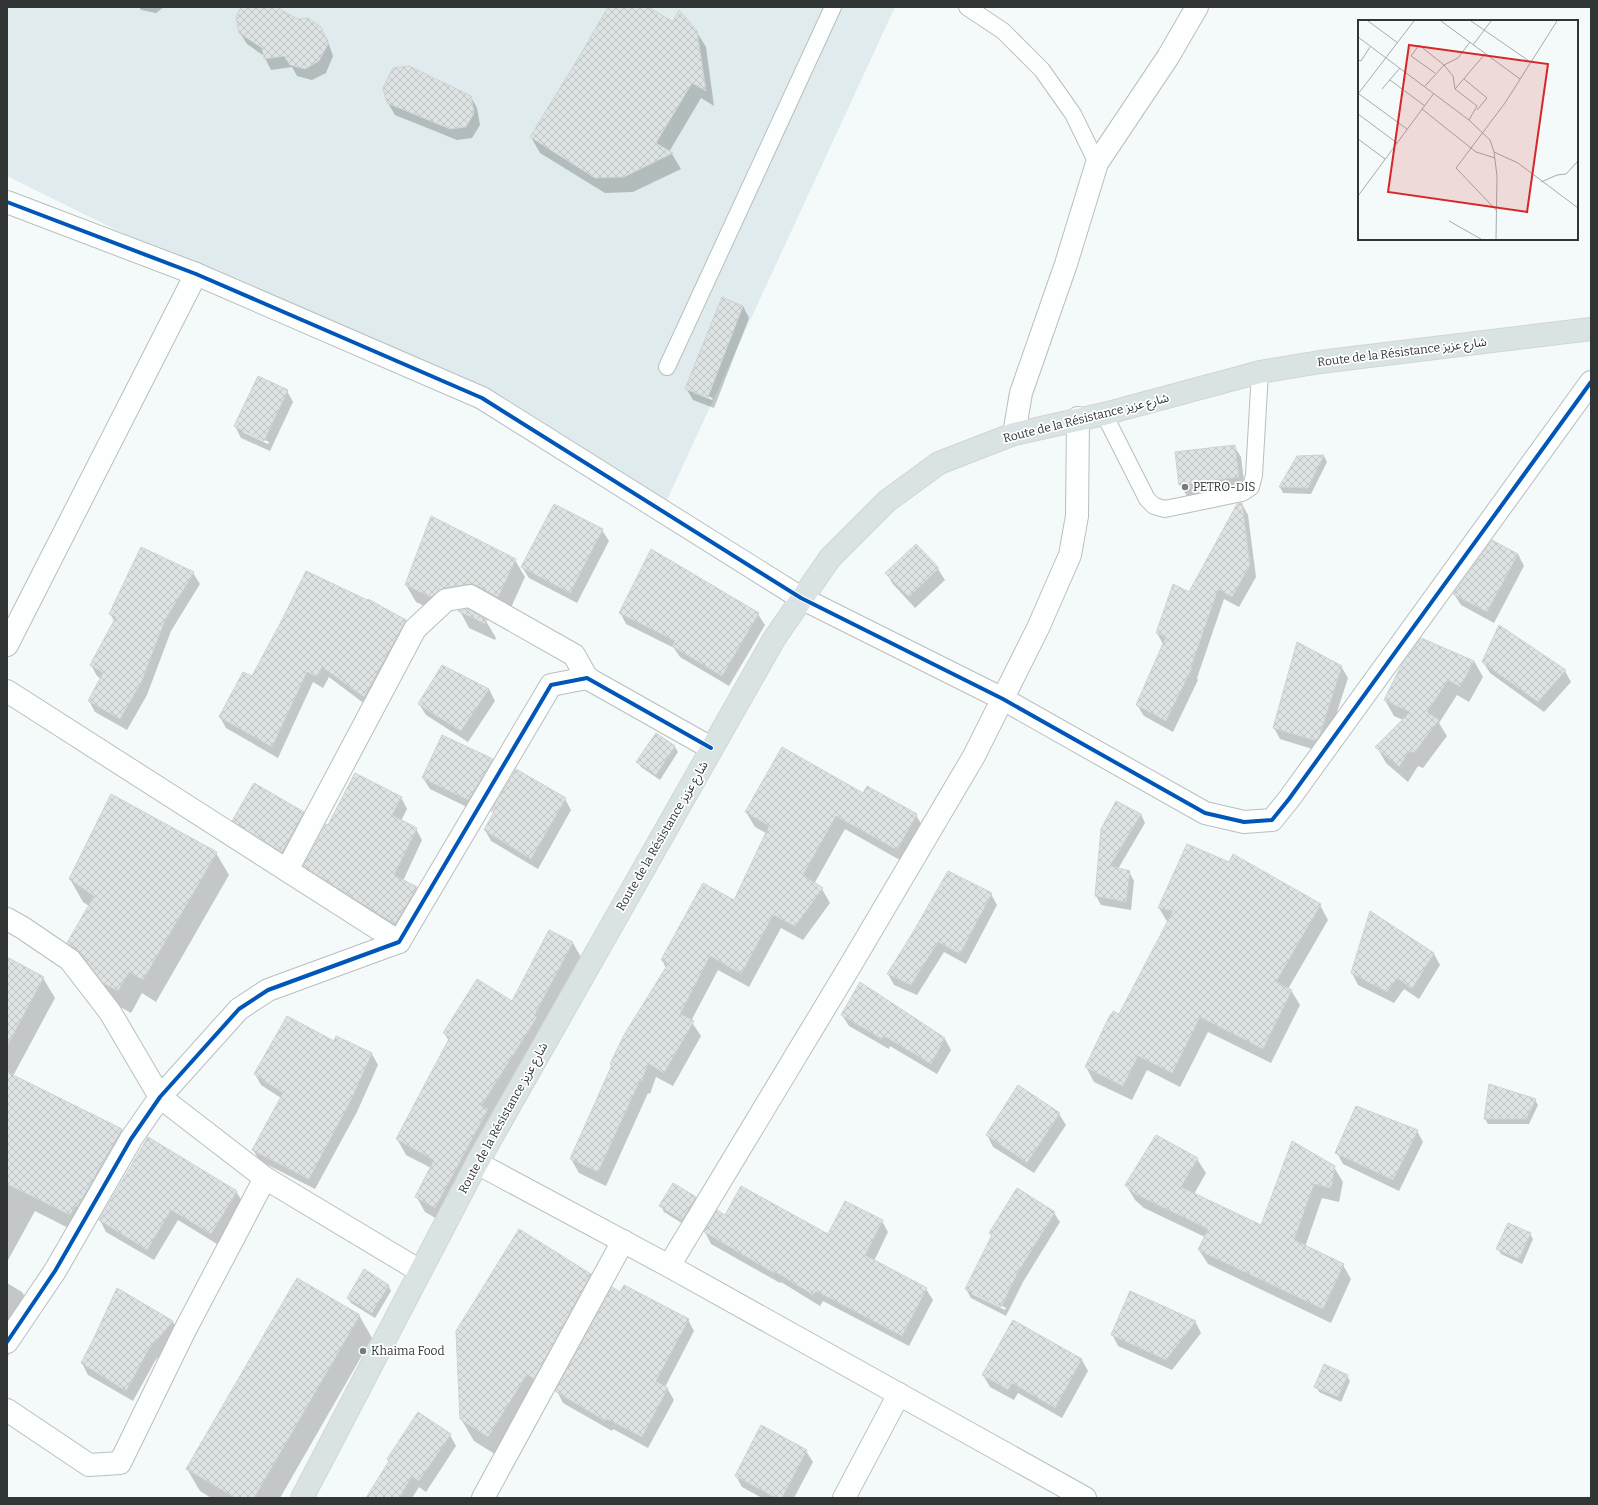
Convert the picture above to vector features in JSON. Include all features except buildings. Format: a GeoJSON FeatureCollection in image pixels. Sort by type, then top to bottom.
{"type":"FeatureCollection","features":[{"type":"Feature","properties":{"kind":"main road","name":"Route de la Résistance شارع عزيز"},"geometry":{"type":"LineString","coordinates":[[302,1498],[477,1163],[774,639],[830,558],[887,501],[939,463],[1014,434],[1078,418],[1104,414],[1260,372],[1320,362],[1591,329]]}},
{"type":"Feature","properties":{"kind":"street"},"geometry":{"type":"LineString","coordinates":[[1014,434],[1020,393],[1066,264],[1097,163],[1168,57],[1196,7]]}},
{"type":"Feature","properties":{"kind":"street"},"geometry":{"type":"LineString","coordinates":[[7,202],[196,274],[482,398],[801,598],[1003,699],[1205,813],[1244,822],[1272,820],[1591,382]]}},
{"type":"Feature","properties":{"kind":"street"},"geometry":{"type":"LineString","coordinates":[[7,645],[196,274]]}},
{"type":"Feature","properties":{"kind":"street"},"geometry":{"type":"LineString","coordinates":[[669,1266],[966,770],[1038,628],[1070,555],[1077,516],[1078,418]]}},
{"type":"Feature","properties":{"kind":"street"},"geometry":{"type":"LineString","coordinates":[[287,870],[415,629],[446,600],[470,596],[574,655],[587,678],[712,748]]}},
{"type":"Feature","properties":{"kind":"street"},"geometry":{"type":"LineString","coordinates":[[7,1342],[55,1271],[131,1139],[160,1097],[239,1009],[268,990],[399,942],[552,686],[587,678]]}},
{"type":"Feature","properties":{"kind":"street"},"geometry":{"type":"LineString","coordinates":[[7,690],[399,942]]}},
{"type":"Feature","properties":{"kind":"street"},"geometry":{"type":"LineString","coordinates":[[7,919],[70,960],[110,1012],[160,1097],[266,1178],[420,1271]]}},
{"type":"Feature","properties":{"kind":"street"},"geometry":{"type":"LineString","coordinates":[[477,1163],[669,1266],[899,1394],[1057,1491],[1085,1498]]}},
{"type":"Feature","properties":{"kind":"street"},"geometry":{"type":"LineString","coordinates":[[7,1410],[89,1464],[120,1463],[184,1332],[266,1178]]}},
{"type":"Feature","properties":{"kind":"street"},"geometry":{"type":"LineString","coordinates":[[483,1498],[623,1241]]}},
{"type":"Feature","properties":{"kind":"street"},"geometry":{"type":"LineString","coordinates":[[844,1498],[899,1394]]}},
{"type":"Feature","properties":{"kind":"lane"},"geometry":{"type":"LineString","coordinates":[[667,367],[833,7]]}},
{"type":"Feature","properties":{"kind":"lane"},"geometry":{"type":"LineString","coordinates":[[967,7],[1003,31],[1042,70],[1073,114],[1097,163]]}},
{"type":"Feature","properties":{"kind":"lane"},"geometry":{"type":"LineString","coordinates":[[1104,414],[1147,499],[1154,506],[1165,509],[1242,493],[1251,487],[1254,475],[1260,372]]}},
{"type":"Feature","properties":{"kind":"shaded area"},"geometry":{"type":"Polygon","coordinates":[[[7,7],[895,7],[666,502],[7,176],[7,7]]]}},
{"type":"Feature","properties":{"kind":"cycle path"},"geometry":{"type":"LineString","coordinates":[[7,202],[196,274],[482,398],[801,598],[1003,699],[1205,813],[1244,822],[1272,820],[1289,799],[1591,382]]}},
{"type":"Feature","properties":{"kind":"cycle path"},"geometry":{"type":"LineString","coordinates":[[7,1342],[55,1271],[131,1139],[160,1097],[239,1009],[268,990],[399,942],[551,685],[587,678],[711,748]]}},
{"type":"Feature","properties":{"kind":"place","name":"PETRO-DIS"},"geometry":{"type":"Point","coordinates":[1185,487]}},
{"type":"Feature","properties":{"kind":"place","name":"Khaima Food"},"geometry":{"type":"Point","coordinates":[363,1351]}}]}
